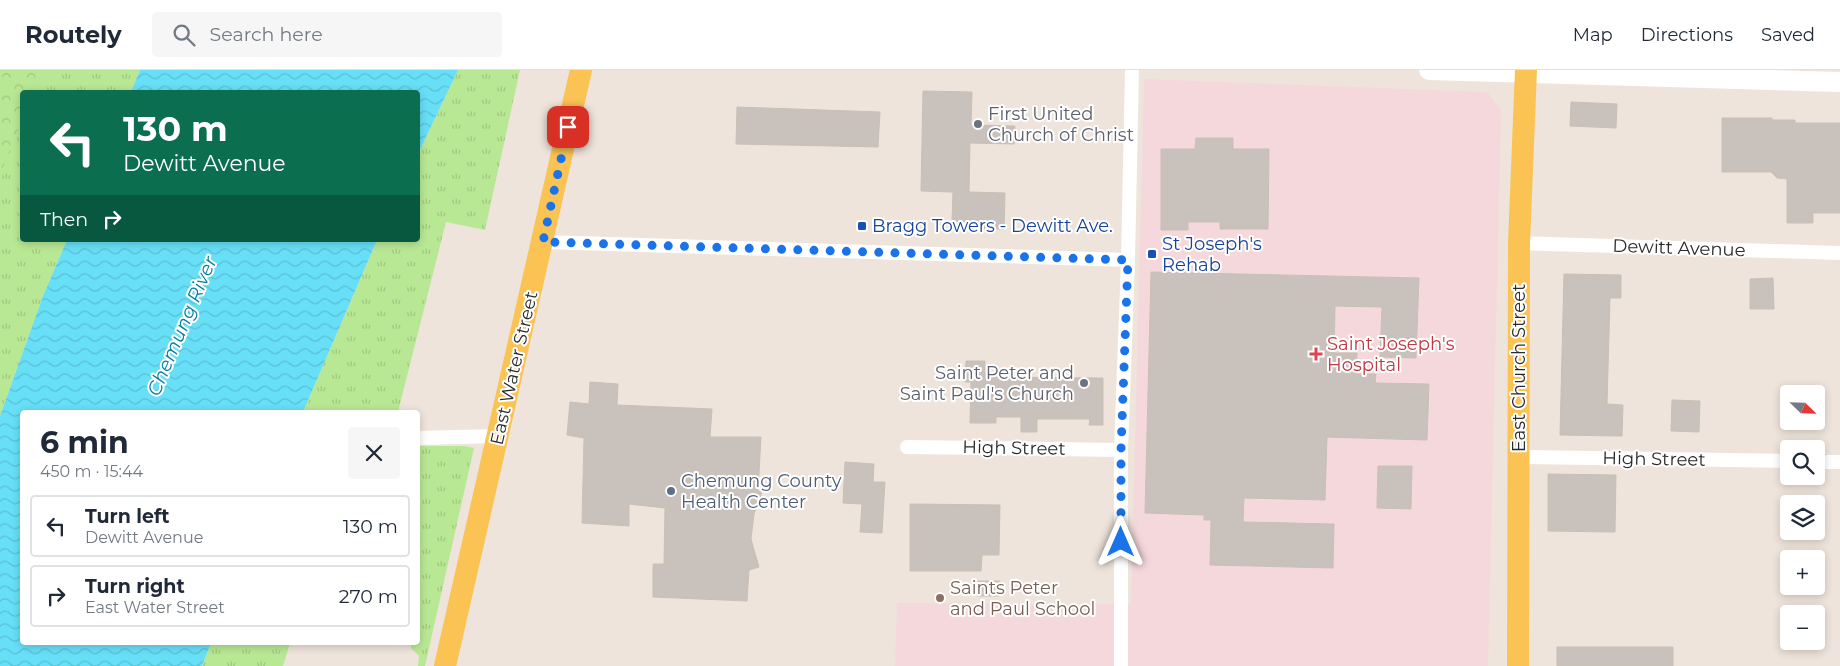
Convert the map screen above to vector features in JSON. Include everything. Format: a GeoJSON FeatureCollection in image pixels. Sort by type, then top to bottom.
{"type":"FeatureCollection","features":[{"type":"Feature","properties":{"kind":"main road","name":"East Water Street"},"geometry":{"type":"LineString","coordinates":[[445,666],[582,70]]}},
{"type":"Feature","properties":{"kind":"main road"},"geometry":{"type":"LineString","coordinates":[[1429,70],[1526,71],[1840,82]]}},
{"type":"Feature","properties":{"kind":"main road","name":"East Church Street"},"geometry":{"type":"LineString","coordinates":[[1518,666],[1519,243],[1526,71]]}},
{"type":"Feature","properties":{"kind":"street"},"geometry":{"type":"LineString","coordinates":[[1122,666],[1121,450],[1132,70]]}},
{"type":"Feature","properties":{"kind":"street"},"geometry":{"type":"LineString","coordinates":[[543,242],[1128,260]]}},
{"type":"Feature","properties":{"kind":"street","name":"Dewitt Avenue"},"geometry":{"type":"LineString","coordinates":[[1519,243],[1840,253]]}},
{"type":"Feature","properties":{"kind":"street"},"geometry":{"type":"LineString","coordinates":[[420,438],[498,436]]}},
{"type":"Feature","properties":{"kind":"street","name":"High Street"},"geometry":{"type":"LineString","coordinates":[[907,447],[1121,450]]}},
{"type":"Feature","properties":{"kind":"street","name":"High Street"},"geometry":{"type":"LineString","coordinates":[[1518,457],[1780,461]]}},
{"type":"Feature","properties":{"kind":"street"},"geometry":{"type":"LineString","coordinates":[[1825,462],[1840,462]]}},
{"type":"Feature","properties":{"kind":"shaded area","name":"Saint Joseph's Hospital"},"geometry":{"type":"Polygon","coordinates":[[[1144,79],[1487,92],[1501,110],[1488,666],[895,666],[897,603],[1131,604],[1144,79]]]}},
{"type":"Feature","properties":{"kind":"green space"},"geometry":{"type":"Polygon","coordinates":[[[0,70],[43,70],[35,90],[20,90],[20,125],[0,175],[0,70]]]}},
{"type":"Feature","properties":{"kind":"green space"},"geometry":{"type":"Polygon","coordinates":[[[29,70],[140,70],[132,90],[20,90],[20,242],[66,242],[43,296],[0,416],[0,85],[29,70]]]}},
{"type":"Feature","properties":{"kind":"green space"},"geometry":{"type":"Polygon","coordinates":[[[458,70],[520,70],[485,230],[446,222],[399,410],[304,410],[376,242],[420,242],[420,150],[458,70]]]}},
{"type":"Feature","properties":{"kind":"green space"},"geometry":{"type":"Polygon","coordinates":[[[420,446],[464,446],[474,448],[425,666],[418,666],[419,656],[411,648],[411,645],[420,645],[420,446]]]}},
{"type":"Feature","properties":{"kind":"green space"},"geometry":{"type":"Polygon","coordinates":[[[210,645],[289,645],[283,666],[202,666],[210,645]]]}},
{"type":"Feature","properties":{"kind":"water"},"geometry":{"type":"Polygon","coordinates":[[[140,70],[458,70],[420,150],[420,90],[132,90],[140,70]]]}},
{"type":"Feature","properties":{"kind":"water","name":"Chemung River"},"geometry":{"type":"Polygon","coordinates":[[[66,242],[376,242],[304,410],[20,410],[20,645],[210,645],[202,666],[0,666],[0,416],[43,296],[66,242]]]}},
{"type":"Feature","properties":{"kind":"building"},"geometry":{"type":"Polygon","coordinates":[[[923,91],[972,92],[971,125],[1015,126],[1014,144],[970,143],[969,192],[1005,193],[1004,229],[984,229],[984,222],[952,221],[953,192],[921,191],[923,91]]]}},
{"type":"Feature","properties":{"kind":"building"},"geometry":{"type":"Polygon","coordinates":[[[1571,102],[1617,104],[1616,128],[1570,126],[1571,102]]]}},
{"type":"Feature","properties":{"kind":"building"},"geometry":{"type":"Polygon","coordinates":[[[737,107],[880,112],[878,147],[736,144],[737,107]]]}},
{"type":"Feature","properties":{"kind":"building"},"geometry":{"type":"Polygon","coordinates":[[[1722,118],[1772,118],[1772,120],[1795,120],[1795,123],[1840,123],[1840,213],[1813,213],[1813,223],[1787,223],[1787,179],[1777,178],[1771,172],[1722,172],[1722,118]]]}},
{"type":"Feature","properties":{"kind":"building"},"geometry":{"type":"Polygon","coordinates":[[[1196,138],[1233,138],[1233,149],[1269,149],[1268,229],[1220,229],[1220,222],[1188,222],[1188,230],[1161,230],[1161,149],[1195,149],[1196,138]]]}},
{"type":"Feature","properties":{"kind":"building"},"geometry":{"type":"Polygon","coordinates":[[[1151,272],[1419,278],[1416,358],[1380,357],[1382,307],[1335,306],[1334,353],[1357,353],[1356,374],[1376,374],[1375,383],[1429,384],[1427,440],[1327,437],[1325,500],[1244,498],[1243,522],[1334,524],[1333,568],[1210,565],[1211,520],[1204,520],[1204,515],[1145,513],[1151,272]]]}},
{"type":"Feature","properties":{"kind":"building"},"geometry":{"type":"Polygon","coordinates":[[[1564,274],[1621,275],[1621,298],[1610,298],[1607,404],[1623,405],[1622,436],[1560,435],[1564,274]]]}},
{"type":"Feature","properties":{"kind":"building"},"geometry":{"type":"Polygon","coordinates":[[[1773,278],[1774,309],[1750,309],[1750,279],[1773,278]]]}},
{"type":"Feature","properties":{"kind":"building"},"geometry":{"type":"Polygon","coordinates":[[[966,361],[985,361],[985,374],[994,374],[994,377],[1103,378],[1103,425],[1089,425],[1090,419],[1037,419],[1037,432],[1021,432],[1021,417],[996,417],[996,423],[970,423],[971,382],[965,382],[966,361]]]}},
{"type":"Feature","properties":{"kind":"building","name":"Chemung County Health Center"},"geometry":{"type":"Polygon","coordinates":[[[590,382],[618,384],[617,405],[712,409],[710,437],[761,437],[758,491],[762,492],[754,514],[751,539],[759,567],[749,570],[747,601],[653,597],[653,564],[664,564],[665,508],[629,504],[629,526],[582,523],[584,438],[567,435],[570,402],[589,404],[590,382]]]}},
{"type":"Feature","properties":{"kind":"building"},"geometry":{"type":"Polygon","coordinates":[[[1672,400],[1700,401],[1699,432],[1671,431],[1672,400]]]}},
{"type":"Feature","properties":{"kind":"building"},"geometry":{"type":"Polygon","coordinates":[[[845,462],[874,464],[873,482],[885,482],[882,533],[860,532],[862,504],[843,503],[845,462]]]}},
{"type":"Feature","properties":{"kind":"building"},"geometry":{"type":"Polygon","coordinates":[[[1378,466],[1412,466],[1411,509],[1377,508],[1378,466]]]}},
{"type":"Feature","properties":{"kind":"building"},"geometry":{"type":"Polygon","coordinates":[[[1548,474],[1616,475],[1615,532],[1548,531],[1548,474]]]}},
{"type":"Feature","properties":{"kind":"building"},"geometry":{"type":"Polygon","coordinates":[[[910,504],[1000,505],[999,555],[982,555],[981,571],[910,571],[910,504]]]}},
{"type":"Feature","properties":{"kind":"building"},"geometry":{"type":"Polygon","coordinates":[[[978,581],[1000,581],[999,596],[977,596],[978,581]]]}},
{"type":"Feature","properties":{"kind":"building"},"geometry":{"type":"Polygon","coordinates":[[[1557,647],[1673,647],[1673,666],[1557,666],[1557,647]]]}},
{"type":"Feature","properties":{"kind":"place","name":"First United Church of Christ"},"geometry":{"type":"Point","coordinates":[978,124]}},
{"type":"Feature","properties":{"kind":"place","name":"Bragg Towers - Dewitt Ave."},"geometry":{"type":"Point","coordinates":[862,226]}},
{"type":"Feature","properties":{"kind":"place","name":"St Joseph's Rehab"},"geometry":{"type":"Point","coordinates":[1152,254]}},
{"type":"Feature","properties":{"kind":"place","name":"Saint Joseph's Hospital"},"geometry":{"type":"Point","coordinates":[1316,354]}},
{"type":"Feature","properties":{"kind":"place","name":"Saint Peter and Saint Paul's Church"},"geometry":{"type":"Point","coordinates":[1084,383]}},
{"type":"Feature","properties":{"kind":"place","name":"Chemung County Health Center"},"geometry":{"type":"Point","coordinates":[671,491]}},
{"type":"Feature","properties":{"kind":"place","name":"Saints Peter and Paul School"},"geometry":{"type":"Point","coordinates":[940,598]}},
{"type":"Feature","properties":{"kind":"route"},"geometry":{"type":"LineString","coordinates":[[568,127],[543,242],[1128,260],[1121,450],[1121,542]]}}]}
